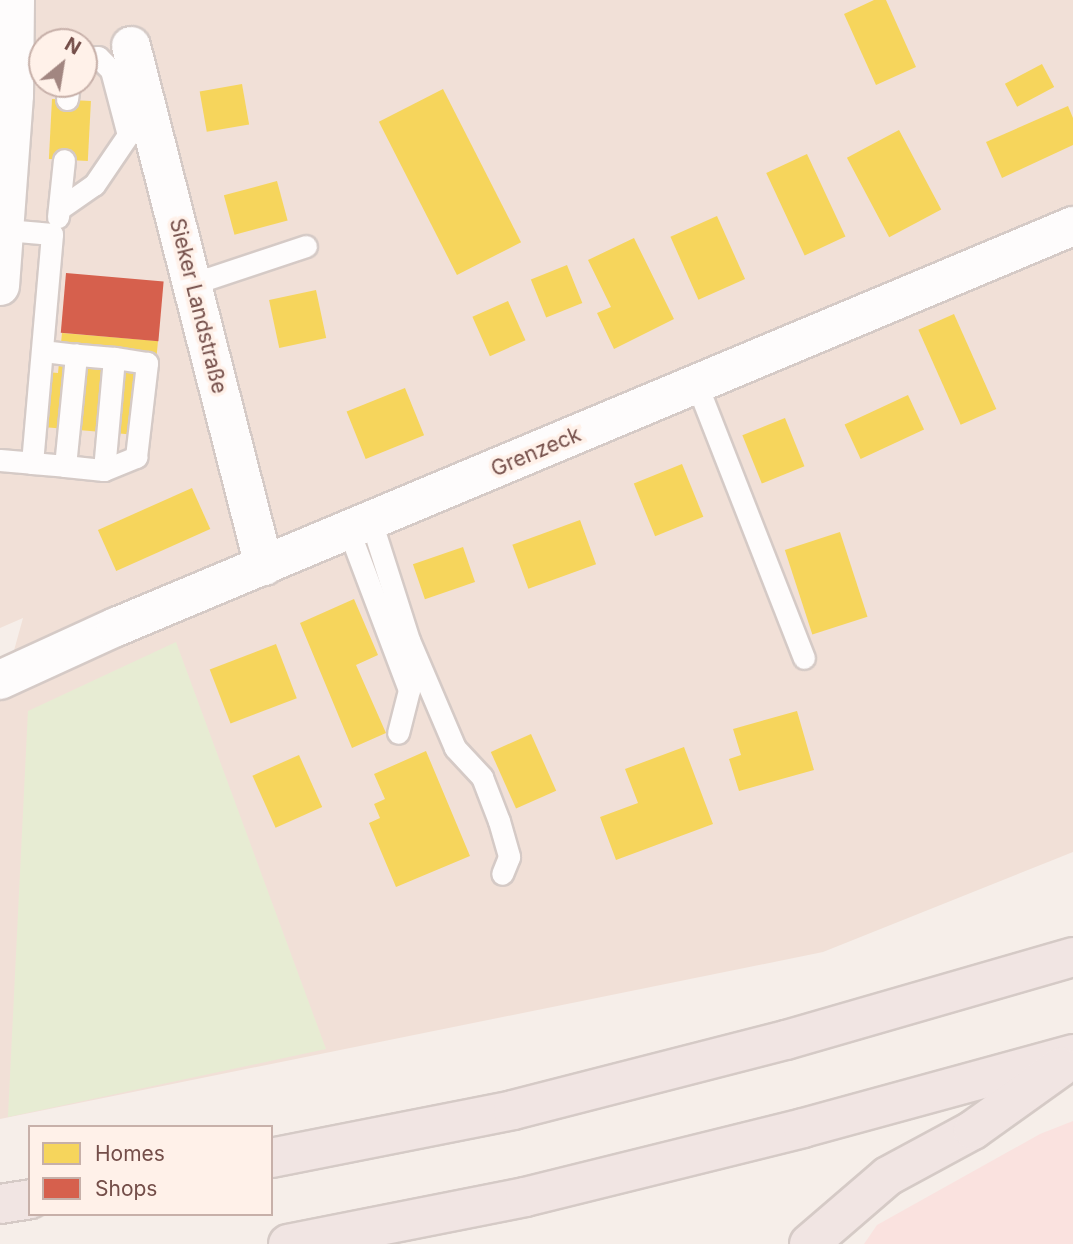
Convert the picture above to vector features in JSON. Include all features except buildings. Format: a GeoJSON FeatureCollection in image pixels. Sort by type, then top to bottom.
{"type":"FeatureCollection","features":[{"type":"Feature","properties":{"kind":"highway"},"geometry":{"type":"LineString","coordinates":[[273,1158],[552,1100],[786,1040],[1073,957]]}},
{"type":"Feature","properties":{"kind":"highway"},"geometry":{"type":"LineString","coordinates":[[288,1244],[538,1194],[1073,1056]]}},
{"type":"Feature","properties":{"kind":"highway"},"geometry":{"type":"LineString","coordinates":[[809,1244],[888,1176],[973,1130],[1073,1056]]}},
{"type":"Feature","properties":{"kind":"highway"},"geometry":{"type":"LineString","coordinates":[[0,1204],[28,1199]]}},
{"type":"Feature","properties":{"kind":"street"},"geometry":{"type":"LineString","coordinates":[[0,286],[6,230],[7,96],[15,0]]}},
{"type":"Feature","properties":{"kind":"street","name":"Sieker Landstraße"},"geometry":{"type":"LineString","coordinates":[[131,46],[264,566]]}},
{"type":"Feature","properties":{"kind":"street","name":"Grenzeck"},"geometry":{"type":"LineString","coordinates":[[0,680],[264,566],[1073,226]]}},
{"type":"Feature","properties":{"kind":"lane"},"geometry":{"type":"LineString","coordinates":[[62,207],[94,185],[128,135],[111,70],[98,57]]}},
{"type":"Feature","properties":{"kind":"lane"},"geometry":{"type":"LineString","coordinates":[[32,463],[52,234],[62,207],[64,160]]}},
{"type":"Feature","properties":{"kind":"lane"},"geometry":{"type":"LineString","coordinates":[[6,230],[52,234]]}},
{"type":"Feature","properties":{"kind":"lane"},"geometry":{"type":"LineString","coordinates":[[192,284],[306,246]]}},
{"type":"Feature","properties":{"kind":"lane"},"geometry":{"type":"LineString","coordinates":[[0,460],[104,470],[136,457],[147,363],[42,351]]}},
{"type":"Feature","properties":{"kind":"lane"},"geometry":{"type":"LineString","coordinates":[[65,466],[76,355]]}},
{"type":"Feature","properties":{"kind":"lane"},"geometry":{"type":"LineString","coordinates":[[104,470],[114,358]]}},
{"type":"Feature","properties":{"kind":"lane"},"geometry":{"type":"LineString","coordinates":[[697,385],[804,658]]}},
{"type":"Feature","properties":{"kind":"lane"},"geometry":{"type":"LineString","coordinates":[[360,526],[409,690],[398,733]]}},
{"type":"Feature","properties":{"kind":"lane"},"geometry":{"type":"LineString","coordinates":[[360,526],[455,748],[482,777],[509,857],[502,874]]}},
{"type":"Feature","properties":{"kind":"shaded area"},"geometry":{"type":"Polygon","coordinates":[[[0,0],[1073,0],[1073,852],[823,952],[0,1119],[0,701],[23,618],[0,628],[0,0]]]}},
{"type":"Feature","properties":{"kind":"shaded area"},"geometry":{"type":"Polygon","coordinates":[[[1073,1121],[1073,1244],[864,1244],[877,1225],[1040,1134],[1073,1121]]]}},
{"type":"Feature","properties":{"kind":"green space"},"geometry":{"type":"Polygon","coordinates":[[[176,642],[326,1049],[8,1117],[28,711],[176,642]]]}}]}
